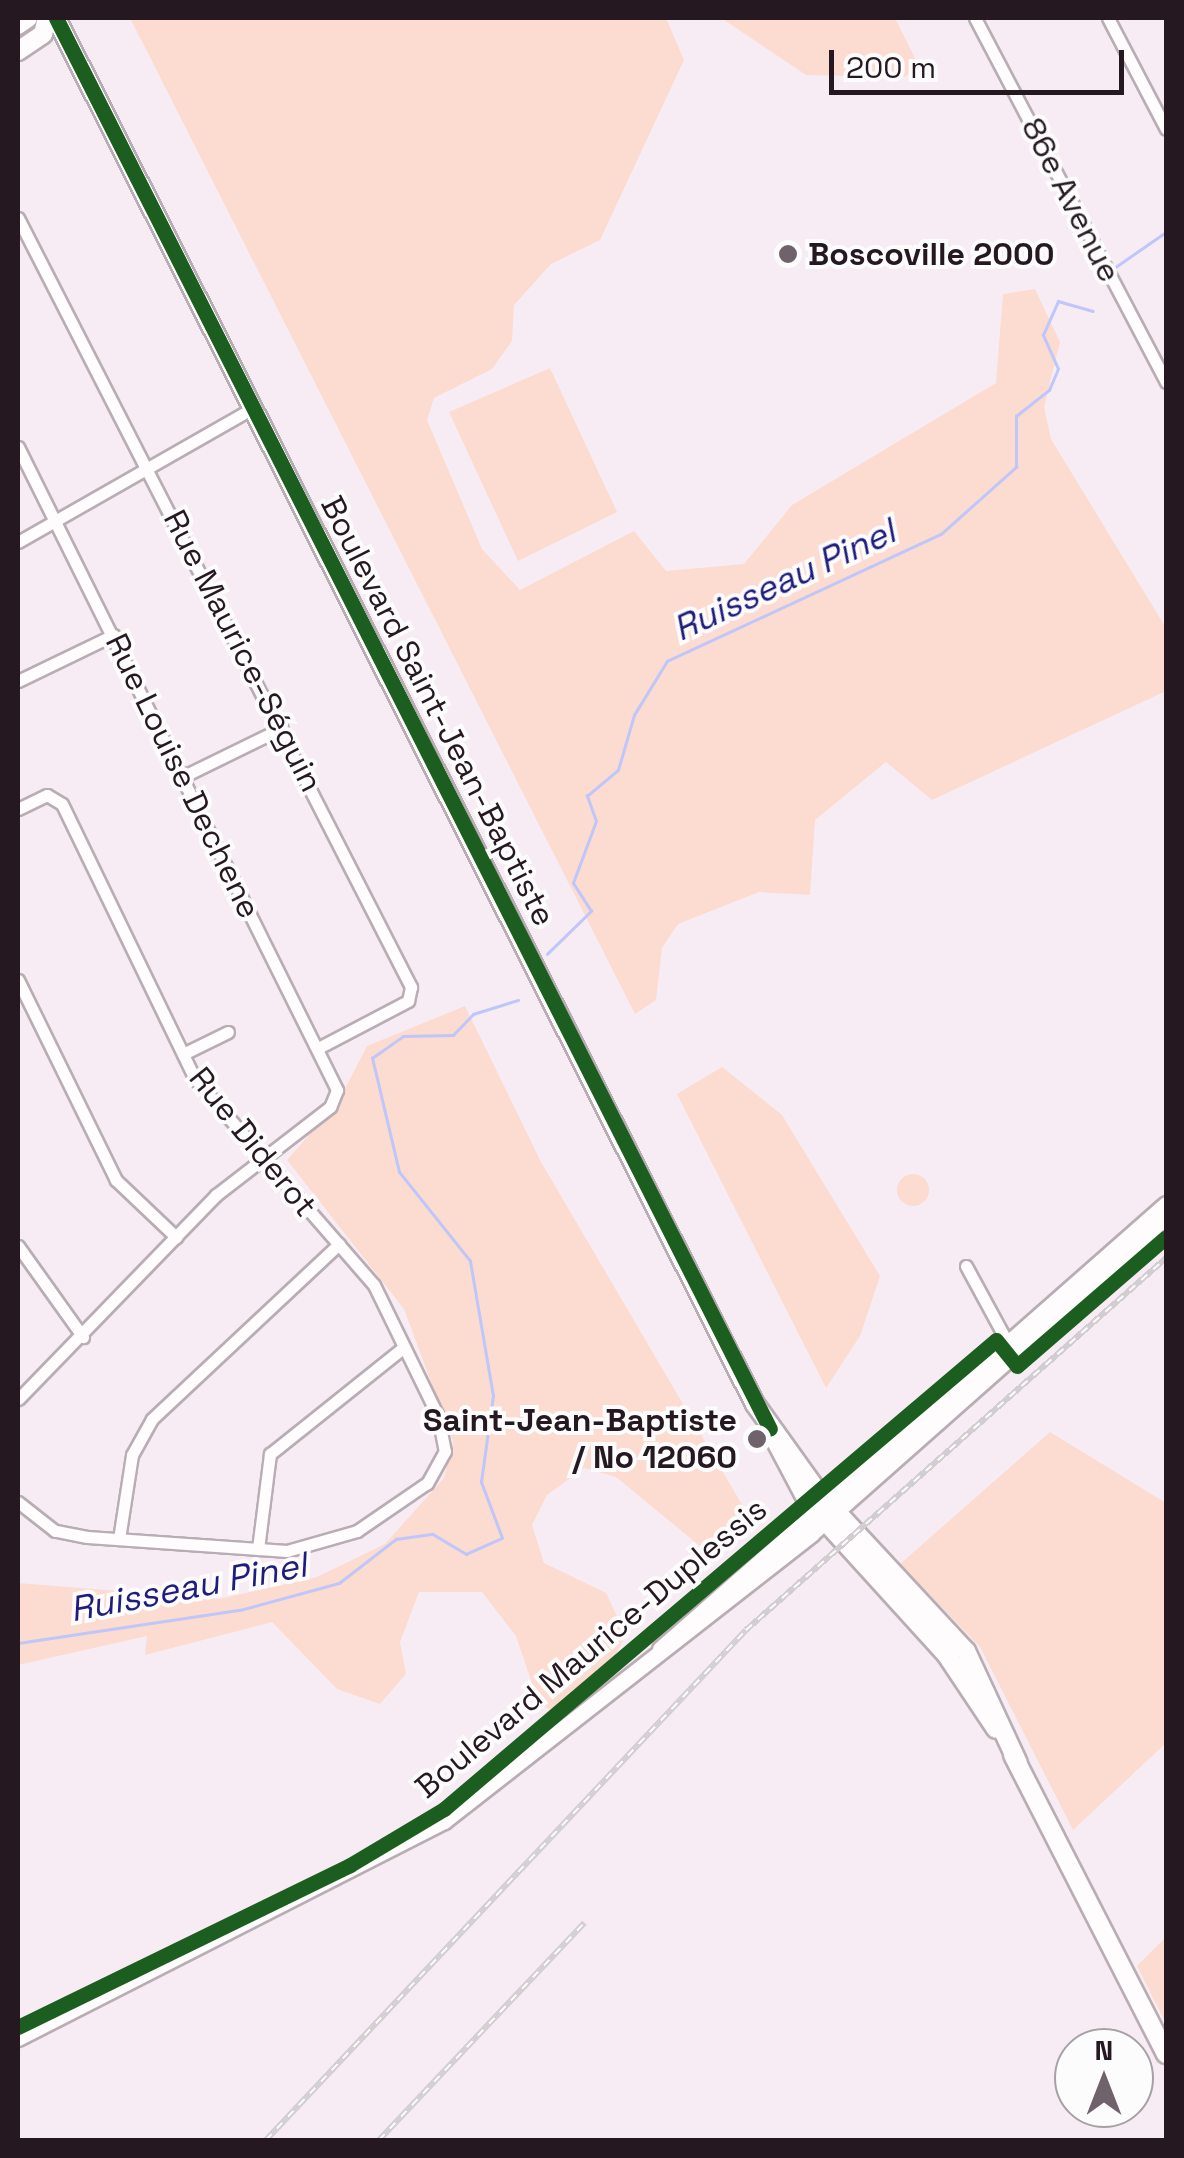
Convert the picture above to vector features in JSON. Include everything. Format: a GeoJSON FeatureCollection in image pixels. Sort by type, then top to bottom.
{"type":"FeatureCollection","features":[{"type":"Feature","properties":{"kind":"main road"},"geometry":{"type":"LineString","coordinates":[[18,25],[28,18]]}},
{"type":"Feature","properties":{"kind":"main road"},"geometry":{"type":"LineString","coordinates":[[18,51],[43,34],[47,18]]}},
{"type":"Feature","properties":{"kind":"main road","name":"Boulevard Saint-Jean-Baptiste"},"geometry":{"type":"LineString","coordinates":[[56,18],[770,1429],[774,1453],[825,1511],[966,1651],[1018,1763],[1166,2054]]}},
{"type":"Feature","properties":{"kind":"street","name":"86e Avenue"},"geometry":{"type":"LineString","coordinates":[[975,18],[1166,382]]}},
{"type":"Feature","properties":{"kind":"street"},"geometry":{"type":"LineString","coordinates":[[1108,18],[1166,129]]}},
{"type":"Feature","properties":{"kind":"street","name":"Rue Maurice-Séguin"},"geometry":{"type":"LineString","coordinates":[[18,218],[150,465],[411,987],[408,1002],[318,1048]]}},
{"type":"Feature","properties":{"kind":"street"},"geometry":{"type":"LineString","coordinates":[[18,542],[254,408]]}},
{"type":"Feature","properties":{"kind":"street","name":"Rue Louise Dechene"},"geometry":{"type":"LineString","coordinates":[[18,447],[336,1084],[330,1107],[259,1156]]}},
{"type":"Feature","properties":{"kind":"street"},"geometry":{"type":"LineString","coordinates":[[18,680],[112,635]]}},
{"type":"Feature","properties":{"kind":"street"},"geometry":{"type":"LineString","coordinates":[[182,777],[282,728]]}},
{"type":"Feature","properties":{"kind":"street","name":"Rue Diderot"},"geometry":{"type":"LineString","coordinates":[[18,808],[47,795],[62,804],[183,1054],[259,1156],[374,1286],[438,1416],[442,1464],[357,1531],[309,1548],[258,1549]]}},
{"type":"Feature","properties":{"kind":"street"},"geometry":{"type":"LineString","coordinates":[[18,980],[23,1006],[116,1180],[176,1237]]}},
{"type":"Feature","properties":{"kind":"street"},"geometry":{"type":"LineString","coordinates":[[183,1054],[228,1032]]}},
{"type":"Feature","properties":{"kind":"street"},"geometry":{"type":"LineString","coordinates":[[18,1399],[259,1156]]}},
{"type":"Feature","properties":{"kind":"street","name":"Boulevard Maurice-Duplessis"},"geometry":{"type":"LineString","coordinates":[[18,2038],[414,1840],[660,1649],[825,1511],[1166,1204]]}},
{"type":"Feature","properties":{"kind":"street","name":"Boulevard Maurice-Duplessis"},"geometry":{"type":"LineString","coordinates":[[1009,1348],[1166,1220]]}},
{"type":"Feature","properties":{"kind":"street"},"geometry":{"type":"LineString","coordinates":[[119,1540],[132,1456],[152,1419],[339,1244]]}},
{"type":"Feature","properties":{"kind":"street"},"geometry":{"type":"LineString","coordinates":[[18,1246],[83,1336]]}},
{"type":"Feature","properties":{"kind":"street"},"geometry":{"type":"LineString","coordinates":[[966,1266],[1009,1348]]}},
{"type":"Feature","properties":{"kind":"street"},"geometry":{"type":"LineString","coordinates":[[18,1502],[55,1532],[258,1549],[270,1454],[404,1346]]}},
{"type":"Feature","properties":{"kind":"shaded area"},"geometry":{"type":"Polygon","coordinates":[[[130,18],[666,18],[684,60],[600,240],[551,264],[514,305],[512,341],[492,369],[434,398],[427,420],[482,549],[520,590],[634,531],[666,571],[744,564],[792,505],[996,383],[1003,294],[1035,289],[1060,342],[1044,407],[1051,439],[1166,628],[1166,691],[932,800],[886,762],[815,820],[810,895],[759,892],[678,924],[662,948],[656,1000],[635,1014],[130,18]]]}},
{"type":"Feature","properties":{"kind":"shaded area"},"geometry":{"type":"Polygon","coordinates":[[[721,18],[895,18],[920,68],[904,77],[806,75],[721,18]]]}},
{"type":"Feature","properties":{"kind":"shaded area"},"geometry":{"type":"Polygon","coordinates":[[[550,368],[617,512],[518,561],[449,412],[550,368]]]}},
{"type":"Feature","properties":{"kind":"shaded area"},"geometry":{"type":"Polygon","coordinates":[[[465,1006],[541,1162],[754,1525],[712,1556],[616,1477],[584,1468],[547,1495],[532,1525],[544,1563],[606,1593],[626,1635],[614,1657],[554,1711],[539,1704],[516,1636],[482,1592],[419,1592],[400,1642],[406,1674],[380,1704],[337,1689],[272,1622],[145,1655],[147,1636],[18,1665],[18,1583],[219,1599],[317,1577],[385,1544],[444,1478],[453,1441],[404,1309],[287,1160],[338,1102],[367,1046],[465,1006]]]}},
{"type":"Feature","properties":{"kind":"shaded area"},"geometry":{"type":"Polygon","coordinates":[[[722,1067],[782,1115],[880,1276],[860,1336],[826,1388],[677,1094],[722,1067]]]}},
{"type":"Feature","properties":{"kind":"shaded area"},"geometry":{"type":"Polygon","coordinates":[[[913,1174],[924,1179],[929,1190],[924,1201],[913,1206],[902,1201],[897,1190],[902,1179],[913,1174]]]}},
{"type":"Feature","properties":{"kind":"shaded area"},"geometry":{"type":"Polygon","coordinates":[[[1050,1432],[1166,1503],[1166,1743],[1073,1830],[980,1647],[900,1564],[1050,1432]]]}},
{"type":"Feature","properties":{"kind":"shaded area"},"geometry":{"type":"Polygon","coordinates":[[[1166,1937],[1166,2024],[1137,1966],[1166,1937]]]}},
{"type":"Feature","properties":{"kind":"waterway","name":"Ruisseau Pinel"},"geometry":{"type":"LineString","coordinates":[[1114,268],[1166,232]]}},
{"type":"Feature","properties":{"kind":"waterway","name":"Ruisseau Pinel"},"geometry":{"type":"LineString","coordinates":[[547,954],[591,911],[573,883],[596,821],[587,796],[618,770],[634,715],[667,661],[941,534],[1016,467],[1016,416],[1049,390],[1058,369],[1043,335],[1058,301],[1093,311]]}},
{"type":"Feature","properties":{"kind":"waterway","name":"Ruisseau Pinel"},"geometry":{"type":"LineString","coordinates":[[18,1643],[240,1610],[339,1583],[396,1539],[433,1534],[466,1554],[502,1538],[481,1482],[493,1396],[470,1261],[399,1172],[372,1058],[403,1036],[453,1035],[473,1014],[518,1000]]}},
{"type":"Feature","properties":{"kind":"railway"},"geometry":{"type":"LineString","coordinates":[[266,2140],[746,1630],[1166,1258]]}},
{"type":"Feature","properties":{"kind":"railway"},"geometry":{"type":"LineString","coordinates":[[379,2140],[584,1923]]}},
{"type":"Feature","properties":{"kind":"cycle path"},"geometry":{"type":"LineString","coordinates":[[56,18],[770,1429]]}},
{"type":"Feature","properties":{"kind":"cycle path"},"geometry":{"type":"LineString","coordinates":[[18,2027],[350,1865],[444,1809],[996,1340],[1017,1366],[1166,1237]]}},
{"type":"Feature","properties":{"kind":"place","name":"Boscoville 2000"},"geometry":{"type":"Point","coordinates":[788,254]}},
{"type":"Feature","properties":{"kind":"place","name":"Saint-Jean-Baptiste / No 12060"},"geometry":{"type":"Point","coordinates":[757,1439]}}]}
